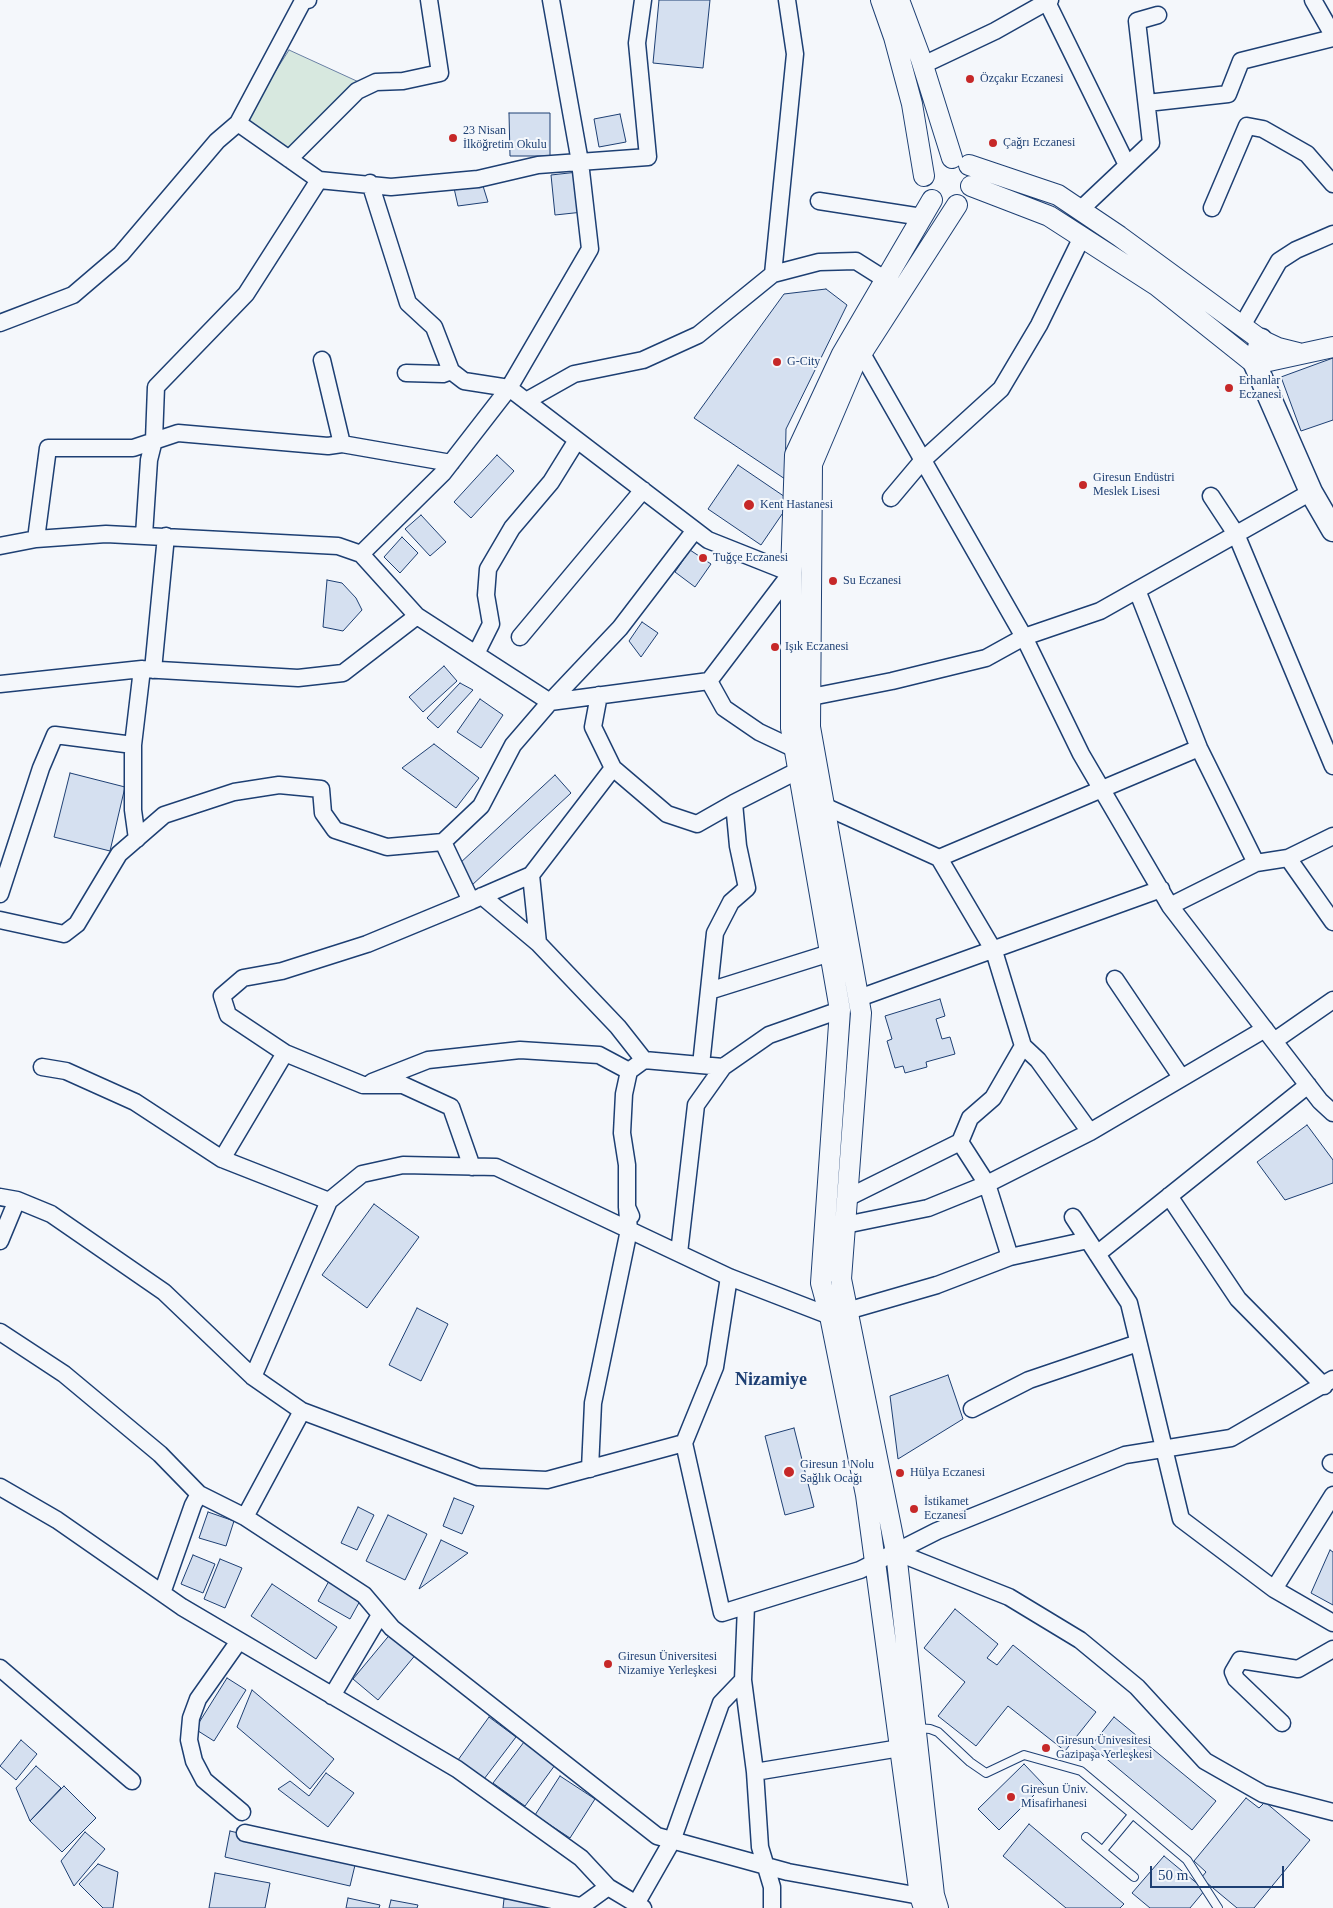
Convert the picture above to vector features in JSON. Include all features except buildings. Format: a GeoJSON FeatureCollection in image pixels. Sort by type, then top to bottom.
{"type":"FeatureCollection","features":[{"type":"Feature","properties":{"kind":"main road"},"geometry":{"type":"LineString","coordinates":[[1261,340],[1255,364],[1311,492],[1333,529]]}},
{"type":"Feature","properties":{"kind":"street"},"geometry":{"type":"LineString","coordinates":[[0,324],[73,295],[121,254],[217,141],[238,122],[303,1],[308,0]]}},
{"type":"Feature","properties":{"kind":"street"},"geometry":{"type":"LineString","coordinates":[[289,159],[357,91],[376,82],[403,81],[440,74],[429,0]]}},
{"type":"Feature","properties":{"kind":"street"},"geometry":{"type":"LineString","coordinates":[[361,554],[443,474],[509,388],[590,249],[580,162],[551,0]]}},
{"type":"Feature","properties":{"kind":"street"},"geometry":{"type":"LineString","coordinates":[[238,122],[319,180],[391,187],[478,179],[538,165],[648,157],[638,52],[643,0]]}},
{"type":"Feature","properties":{"kind":"street"},"geometry":{"type":"LineString","coordinates":[[773,274],[795,54],[787,0]]}},
{"type":"Feature","properties":{"kind":"street"},"geometry":{"type":"LineString","coordinates":[[0,1332],[64,1374],[160,1454],[199,1494],[245,1517],[364,1595],[392,1628],[657,1836],[788,1872],[922,1902],[839,1314],[840,1279],[862,1013],[810,727],[812,464],[861,352],[894,285],[922,217],[932,200],[924,176],[912,104],[894,38],[881,0]]}},
{"type":"Feature","properties":{"kind":"street"},"geometry":{"type":"LineString","coordinates":[[899,0],[960,162],[971,186],[1049,216],[1156,285],[1255,364],[1333,347]]}},
{"type":"Feature","properties":{"kind":"street"},"geometry":{"type":"LineString","coordinates":[[1147,103],[1228,94],[1241,61],[1333,36],[1313,0]]}},
{"type":"Feature","properties":{"kind":"street"},"geometry":{"type":"LineString","coordinates":[[923,64],[995,31],[1047,1],[1127,165]]}},
{"type":"Feature","properties":{"kind":"street"},"geometry":{"type":"LineString","coordinates":[[1080,210],[1152,143],[1137,21],[1158,15]]}},
{"type":"Feature","properties":{"kind":"street"},"geometry":{"type":"LineString","coordinates":[[1212,208],[1247,126],[1263,129],[1306,154],[1333,184]]}},
{"type":"Feature","properties":{"kind":"street"},"geometry":{"type":"LineString","coordinates":[[924,176],[934,161],[960,162],[1058,195],[1119,236],[1261,340],[1278,348],[1303,354]]}},
{"type":"Feature","properties":{"kind":"street"},"geometry":{"type":"LineString","coordinates":[[144,536],[149,460],[154,440],[156,387],[246,294],[319,180]]}},
{"type":"Feature","properties":{"kind":"street"},"geometry":{"type":"LineString","coordinates":[[370,184],[408,303],[434,327],[450,370],[464,381],[509,388],[708,540],[791,573]]}},
{"type":"Feature","properties":{"kind":"street"},"geometry":{"type":"LineString","coordinates":[[938,1908],[934,1895],[896,1552],[839,1314],[821,1284],[840,1010],[791,728],[791,573],[795,455],[842,354],[971,186]]}},
{"type":"Feature","properties":{"kind":"street"},"geometry":{"type":"LineString","coordinates":[[932,200],[957,204]]}},
{"type":"Feature","properties":{"kind":"street"},"geometry":{"type":"LineString","coordinates":[[819,202],[922,217]]}},
{"type":"Feature","properties":{"kind":"street"},"geometry":{"type":"LineString","coordinates":[[1242,326],[1279,261],[1296,250],[1333,234]]}},
{"type":"Feature","properties":{"kind":"street"},"geometry":{"type":"LineString","coordinates":[[891,498],[923,460],[1001,390],[1040,325],[1082,238]]}},
{"type":"Feature","properties":{"kind":"street"},"geometry":{"type":"LineString","coordinates":[[526,401],[574,374],[643,360],[698,335],[773,274],[819,262],[856,261],[894,285]]}},
{"type":"Feature","properties":{"kind":"street"},"geometry":{"type":"LineString","coordinates":[[861,352],[1024,637],[1081,754],[1170,906],[1308,1085],[1333,1113]]}},
{"type":"Feature","properties":{"kind":"street"},"geometry":{"type":"LineString","coordinates":[[322,360],[342,444]]}},
{"type":"Feature","properties":{"kind":"street"},"geometry":{"type":"LineString","coordinates":[[406,372],[443,374],[450,370]]}},
{"type":"Feature","properties":{"kind":"street"},"geometry":{"type":"LineString","coordinates":[[36,539],[48,448],[133,448],[178,433],[328,446],[342,444],[451,463]]}},
{"type":"Feature","properties":{"kind":"street"},"geometry":{"type":"LineString","coordinates":[[476,654],[492,624],[486,595],[488,569],[512,528],[550,482],[578,440]]}},
{"type":"Feature","properties":{"kind":"street"},"geometry":{"type":"LineString","coordinates":[[520,637],[643,490]]}},
{"type":"Feature","properties":{"kind":"street"},"geometry":{"type":"LineString","coordinates":[[810,697],[892,681],[986,658],[1024,637],[1100,611],[1311,492]]}},
{"type":"Feature","properties":{"kind":"street"},"geometry":{"type":"LineString","coordinates":[[1211,496],[1236,534],[1333,766]]}},
{"type":"Feature","properties":{"kind":"street"},"geometry":{"type":"LineString","coordinates":[[0,920],[64,934],[78,924],[119,854],[164,815],[234,792],[279,785],[321,789],[323,813],[335,830],[388,848],[443,842],[481,806],[514,745],[550,702],[620,628],[695,530]]}},
{"type":"Feature","properties":{"kind":"street"},"geometry":{"type":"LineString","coordinates":[[0,546],[36,539],[106,534],[338,546],[361,554],[418,616],[550,702],[709,681],[791,573]]}},
{"type":"Feature","properties":{"kind":"street"},"geometry":{"type":"LineString","coordinates":[[137,839],[132,810],[133,745],[148,669],[166,536]]}},
{"type":"Feature","properties":{"kind":"street"},"geometry":{"type":"LineString","coordinates":[[1137,590],[1199,748],[1256,863]]}},
{"type":"Feature","properties":{"kind":"street"},"geometry":{"type":"LineString","coordinates":[[0,684],[148,669],[298,678],[343,673],[418,616]]}},
{"type":"Feature","properties":{"kind":"street"},"geometry":{"type":"LineString","coordinates":[[709,681],[724,708],[759,732],[795,749]]}},
{"type":"Feature","properties":{"kind":"street"},"geometry":{"type":"LineString","coordinates":[[599,695],[593,727],[612,768],[667,814],[697,824],[799,770]]}},
{"type":"Feature","properties":{"kind":"street"},"geometry":{"type":"LineString","coordinates":[[0,894],[41,768],[55,735],[133,745]]}},
{"type":"Feature","properties":{"kind":"street"},"geometry":{"type":"LineString","coordinates":[[939,858],[1199,748]]}},
{"type":"Feature","properties":{"kind":"street"},"geometry":{"type":"LineString","coordinates":[[472,1166],[451,1107],[403,1085],[363,1085],[285,1053],[228,1015],[222,996],[243,978],[282,971],[367,944],[531,874],[612,768]]}},
{"type":"Feature","properties":{"kind":"street"},"geometry":{"type":"LineString","coordinates":[[702,1065],[715,933],[731,902],[746,888],[738,846],[734,803]]}},
{"type":"Feature","properties":{"kind":"street"},"geometry":{"type":"LineString","coordinates":[[824,806],[939,858],[994,951],[1023,1046],[1038,1060],[1090,1132]]}},
{"type":"Feature","properties":{"kind":"street"},"geometry":{"type":"LineString","coordinates":[[1170,906],[1256,863],[1288,858],[1333,836]]}},
{"type":"Feature","properties":{"kind":"street"},"geometry":{"type":"LineString","coordinates":[[443,842],[476,898],[538,943],[618,1027],[644,1060]]}},
{"type":"Feature","properties":{"kind":"street"},"geometry":{"type":"LineString","coordinates":[[1288,858],[1333,922]]}},
{"type":"Feature","properties":{"kind":"street"},"geometry":{"type":"LineString","coordinates":[[531,874],[538,943]]}},
{"type":"Feature","properties":{"kind":"street"},"geometry":{"type":"LineString","coordinates":[[859,998],[994,951],[1161,889]]}},
{"type":"Feature","properties":{"kind":"street"},"geometry":{"type":"LineString","coordinates":[[709,991],[830,952]]}},
{"type":"Feature","properties":{"kind":"street"},"geometry":{"type":"LineString","coordinates":[[1116,980],[1181,1077]]}},
{"type":"Feature","properties":{"kind":"street"},"geometry":{"type":"LineString","coordinates":[[845,1225],[928,1208],[987,1184],[1090,1132],[1181,1077],[1269,1035],[1333,1000]]}},
{"type":"Feature","properties":{"kind":"street"},"geometry":{"type":"LineString","coordinates":[[679,1253],[696,1105],[723,1067],[769,1035],[840,1010]]}},
{"type":"Feature","properties":{"kind":"street"},"geometry":{"type":"LineString","coordinates":[[847,1198],[960,1142],[970,1118],[993,1098],[1023,1046]]}},
{"type":"Feature","properties":{"kind":"street"},"geometry":{"type":"LineString","coordinates":[[363,1085],[428,1060],[520,1050],[599,1056],[629,1071]]}},
{"type":"Feature","properties":{"kind":"street"},"geometry":{"type":"LineString","coordinates":[[222,1159],[285,1053]]}},
{"type":"Feature","properties":{"kind":"street"},"geometry":{"type":"LineString","coordinates":[[590,1469],[593,1404],[636,1233],[627,1207],[627,1165],[622,1133],[624,1094],[629,1071],[644,1060],[723,1067]]}},
{"type":"Feature","properties":{"kind":"street"},"geometry":{"type":"LineString","coordinates":[[42,1067],[66,1072],[135,1102],[222,1159],[329,1201]]}},
{"type":"Feature","properties":{"kind":"street"},"geometry":{"type":"LineString","coordinates":[[1097,1254],[1308,1085]]}},
{"type":"Feature","properties":{"kind":"street"},"geometry":{"type":"LineString","coordinates":[[960,1142],[987,1184],[1010,1257]]}},
{"type":"Feature","properties":{"kind":"street"},"geometry":{"type":"LineString","coordinates":[[253,1377],[329,1201],[362,1174],[403,1165],[496,1167],[729,1276],[839,1314],[937,1284],[1010,1257],[1088,1240]]}},
{"type":"Feature","properties":{"kind":"street"},"geometry":{"type":"LineString","coordinates":[[729,1276],[715,1367],[684,1443],[722,1613],[860,1570],[937,1531],[1125,1456],[1231,1438],[1328,1382],[1238,1299],[1169,1196]]}},
{"type":"Feature","properties":{"kind":"street"},"geometry":{"type":"LineString","coordinates":[[0,1198],[17,1200],[51,1214],[164,1292],[253,1377],[302,1411],[478,1477],[548,1480],[684,1443]]}},
{"type":"Feature","properties":{"kind":"street"},"geometry":{"type":"LineString","coordinates":[[0,1240],[17,1200]]}},
{"type":"Feature","properties":{"kind":"street"},"geometry":{"type":"LineString","coordinates":[[1073,1216],[1129,1303],[1181,1519],[1274,1589],[1333,1623]]}},
{"type":"Feature","properties":{"kind":"street"},"geometry":{"type":"LineString","coordinates":[[972,1410],[1029,1380],[1138,1343]]}},
{"type":"Feature","properties":{"kind":"street"},"geometry":{"type":"LineString","coordinates":[[245,1517],[302,1411]]}},
{"type":"Feature","properties":{"kind":"street"},"geometry":{"type":"LineString","coordinates":[[0,1487],[57,1520],[162,1593],[332,1696],[456,1768],[581,1858],[608,1887],[639,1906],[672,1841],[720,1703],[743,1680]]}},
{"type":"Feature","properties":{"kind":"street"},"geometry":{"type":"LineString","coordinates":[[162,1593],[193,1505],[199,1494]]}},
{"type":"Feature","properties":{"kind":"street"},"geometry":{"type":"LineString","coordinates":[[1274,1589],[1333,1495]]}},
{"type":"Feature","properties":{"kind":"street"},"geometry":{"type":"LineString","coordinates":[[896,1552],[1009,1597],[1080,1640],[1137,1687],[1206,1761],[1264,1794],[1333,1812]]}},
{"type":"Feature","properties":{"kind":"street"},"geometry":{"type":"LineString","coordinates":[[746,1606],[743,1680],[755,1772],[760,1846],[772,1887],[772,1908]]}},
{"type":"Feature","properties":{"kind":"street"},"geometry":{"type":"LineString","coordinates":[[332,1696],[380,1615]]}},
{"type":"Feature","properties":{"kind":"street"},"geometry":{"type":"LineString","coordinates":[[240,1641],[198,1700],[192,1718],[189,1740],[194,1761],[204,1780],[242,1812]]}},
{"type":"Feature","properties":{"kind":"street"},"geometry":{"type":"LineString","coordinates":[[1282,1723],[1236,1679],[1233,1672],[1240,1660],[1298,1669],[1333,1649]]}},
{"type":"Feature","properties":{"kind":"street"},"geometry":{"type":"LineString","coordinates":[[0,1668],[132,1781]]}},
{"type":"Feature","properties":{"kind":"street"},"geometry":{"type":"LineString","coordinates":[[755,1772],[900,1748]]}},
{"type":"Feature","properties":{"kind":"street"},"geometry":{"type":"LineString","coordinates":[[245,1833],[579,1907],[608,1887]]}},
{"type":"Feature","properties":{"kind":"lane"},"geometry":{"type":"LineString","coordinates":[[915,1728],[930,1729],[938,1732],[970,1762],[986,1773],[1024,1755],[1081,1770],[1187,1860],[1218,1908]]}},
{"type":"Feature","properties":{"kind":"lane"},"geometry":{"type":"LineString","coordinates":[[1103,1850],[1132,1815]]}},
{"type":"Feature","properties":{"kind":"lane"},"geometry":{"type":"LineString","coordinates":[[1086,1837],[1134,1877]]}},
{"type":"Feature","properties":{"kind":"shaded area"},"geometry":{"type":"Polygon","coordinates":[[[289,50],[361,83],[300,160],[245,119],[289,50]]]}},
{"type":"Feature","properties":{"kind":"place","name":"Özçakır Eczanesi"},"geometry":{"type":"Point","coordinates":[970,79]}},
{"type":"Feature","properties":{"kind":"place","name":"23 Nisan İlköğretim Okulu"},"geometry":{"type":"Point","coordinates":[453,138]}},
{"type":"Feature","properties":{"kind":"place","name":"Çağrı Eczanesi"},"geometry":{"type":"Point","coordinates":[993,143]}},
{"type":"Feature","properties":{"kind":"place","name":"G-City"},"geometry":{"type":"Point","coordinates":[777,362]}},
{"type":"Feature","properties":{"kind":"place","name":"Erhanlar Eczanesi"},"geometry":{"type":"Point","coordinates":[1229,388]}},
{"type":"Feature","properties":{"kind":"place","name":"Giresun Endüstri Meslek Lisesi"},"geometry":{"type":"Point","coordinates":[1083,485]}},
{"type":"Feature","properties":{"kind":"place","name":"Kent Hastanesi"},"geometry":{"type":"Point","coordinates":[749,505]}},
{"type":"Feature","properties":{"kind":"place","name":"Tuğçe Eczanesi"},"geometry":{"type":"Point","coordinates":[703,558]}},
{"type":"Feature","properties":{"kind":"place","name":"Su Eczanesi"},"geometry":{"type":"Point","coordinates":[833,581]}},
{"type":"Feature","properties":{"kind":"place","name":"Işık Eczanesi"},"geometry":{"type":"Point","coordinates":[775,647]}},
{"type":"Feature","properties":{"kind":"place","name":"Giresun 1 Nolu Sağlık Ocağı"},"geometry":{"type":"Point","coordinates":[789,1472]}},
{"type":"Feature","properties":{"kind":"place","name":"Hülya Eczanesi"},"geometry":{"type":"Point","coordinates":[900,1473]}},
{"type":"Feature","properties":{"kind":"place","name":"İstikamet Eczanesi"},"geometry":{"type":"Point","coordinates":[914,1509]}},
{"type":"Feature","properties":{"kind":"place","name":"Giresun Üniversitesi Nizamiye Yerleşkesi"},"geometry":{"type":"Point","coordinates":[608,1664]}},
{"type":"Feature","properties":{"kind":"place","name":"Giresun Ünivesitesi Gazipaşa Yerleşkesi"},"geometry":{"type":"Point","coordinates":[1046,1748]}},
{"type":"Feature","properties":{"kind":"place","name":"Giresun Üniv. Misafirhanesi"},"geometry":{"type":"Point","coordinates":[1011,1797]}},
{"type":"Feature","properties":{"kind":"district","name":"Nizamiye"},"geometry":{"type":"Point","coordinates":[771,1380]}}]}
